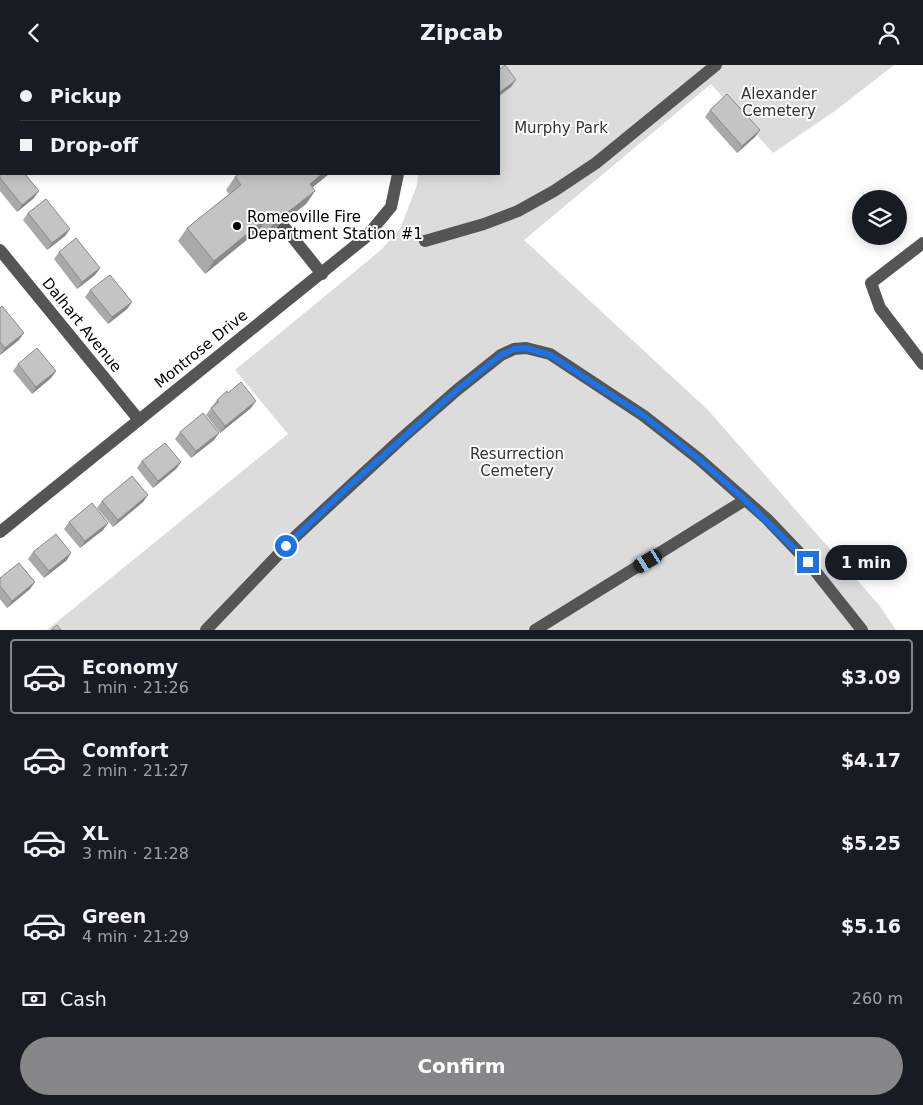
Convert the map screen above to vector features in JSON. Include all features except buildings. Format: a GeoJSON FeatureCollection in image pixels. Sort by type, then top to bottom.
{"type":"FeatureCollection","features":[{"type":"Feature","properties":{"kind":"street"},"geometry":{"type":"LineString","coordinates":[[425,241],[492,221],[518,211],[554,191],[596,163],[716,65]]}},
{"type":"Feature","properties":{"kind":"street","name":"Montrose Drive"},"geometry":{"type":"LineString","coordinates":[[0,532],[366,237],[391,207],[398,175]]}},
{"type":"Feature","properties":{"kind":"street"},"geometry":{"type":"LineString","coordinates":[[281,223],[322,274]]}},
{"type":"Feature","properties":{"kind":"street"},"geometry":{"type":"LineString","coordinates":[[923,243],[871,283],[880,308],[923,364]]}},
{"type":"Feature","properties":{"kind":"street","name":"Dalhart Avenue"},"geometry":{"type":"LineString","coordinates":[[0,250],[139,420]]}},
{"type":"Feature","properties":{"kind":"street"},"geometry":{"type":"LineString","coordinates":[[206,630],[297,535],[457,390],[501,355],[514,349],[526,348],[550,355],[644,416],[699,459],[745,500],[808,562],[862,630]]}},
{"type":"Feature","properties":{"kind":"street"},"geometry":{"type":"LineString","coordinates":[[535,630],[745,500]]}},
{"type":"Feature","properties":{"kind":"green space","name":"Resurrection Cemetery"},"geometry":{"type":"Polygon","coordinates":[[[500,65],[894,65],[835,111],[773,153],[711,84],[524,240],[708,410],[879,605],[896,630],[47,630],[288,434],[235,370],[381,250],[400,229],[417,185],[418,175],[500,175],[500,65]]]}},
{"type":"Feature","properties":{"kind":"place","name":"Romeoville Fire Department Station #1"},"geometry":{"type":"Point","coordinates":[237,226]}},
{"type":"Feature","properties":{"kind":"route"},"geometry":{"type":"LineString","coordinates":[[286,546],[347,488],[457,390],[501,355],[514,349],[526,348],[539,350],[550,355],[644,416],[699,459],[767,519],[808,562]]}},
{"type":"Feature","properties":{"kind":"park label","name":"Alexander Cemetery"},"geometry":{"type":"Point","coordinates":[779,102]}},
{"type":"Feature","properties":{"kind":"park label","name":"Murphy Park"},"geometry":{"type":"Point","coordinates":[561,128]}}]}
